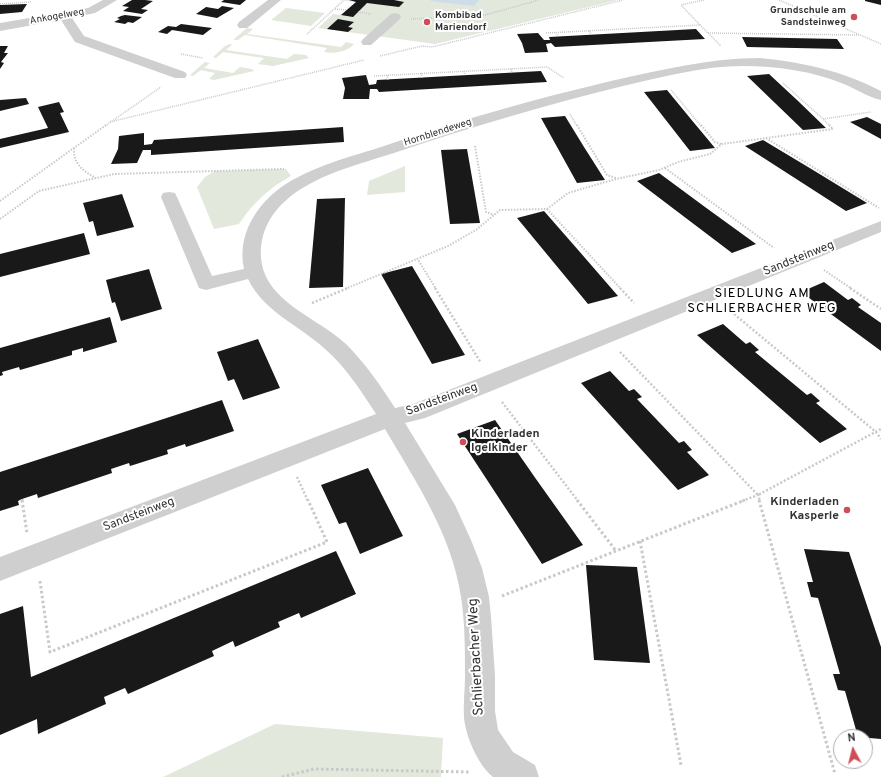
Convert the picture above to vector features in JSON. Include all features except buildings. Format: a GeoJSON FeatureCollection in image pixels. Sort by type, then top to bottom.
{"type":"FeatureCollection","features":[{"type":"Feature","properties":{"kind":"street","name":"Ankogelweg"},"geometry":{"type":"LineString","coordinates":[[0,27],[90,11],[111,0]]}},
{"type":"Feature","properties":{"kind":"street"},"geometry":{"type":"LineString","coordinates":[[243,26],[275,0]]}},
{"type":"Feature","properties":{"kind":"street"},"geometry":{"type":"LineString","coordinates":[[66,16],[79,38],[129,58],[180,75]]}},
{"type":"Feature","properties":{"kind":"street"},"geometry":{"type":"LineString","coordinates":[[367,42],[395,17]]}},
{"type":"Feature","properties":{"kind":"street","name":"Hornblendeweg"},"geometry":{"type":"LineString","coordinates":[[390,418],[360,374],[343,354],[325,338],[275,302],[263,288],[254,272],[251,252],[257,226],[263,214],[287,191],[319,174],[433,134],[510,111],[639,79],[706,65],[739,62],[781,64],[823,72],[848,80],[881,96]]}},
{"type":"Feature","properties":{"kind":"street"},"geometry":{"type":"LineString","coordinates":[[169,197],[206,284],[254,272]]}},
{"type":"Feature","properties":{"kind":"street","name":"Sandsteinweg"},"geometry":{"type":"LineString","coordinates":[[0,569],[390,418],[417,412],[881,226]]}},
{"type":"Feature","properties":{"kind":"street","name":"Schlierbacher Weg"},"geometry":{"type":"LineString","coordinates":[[390,418],[432,488],[455,533],[468,571],[474,595],[477,620],[480,675],[480,724],[490,747],[503,766],[523,777]]}},
{"type":"Feature","properties":{"kind":"path"},"geometry":{"type":"LineString","coordinates":[[307,34],[344,0]]}},
{"type":"Feature","properties":{"kind":"path"},"geometry":{"type":"LineString","coordinates":[[395,17],[410,19],[485,15],[539,0]]}},
{"type":"Feature","properties":{"kind":"path"},"geometry":{"type":"LineString","coordinates":[[704,0],[681,5],[722,47]]}},
{"type":"Feature","properties":{"kind":"path"},"geometry":{"type":"LineString","coordinates":[[779,0],[881,44]]}},
{"type":"Feature","properties":{"kind":"path"},"geometry":{"type":"LineString","coordinates":[[0,4],[31,2]]}},
{"type":"Feature","properties":{"kind":"path"},"geometry":{"type":"LineString","coordinates":[[334,9],[347,10]]}},
{"type":"Feature","properties":{"kind":"path"},"geometry":{"type":"LineString","coordinates":[[546,33],[700,25]]}},
{"type":"Feature","properties":{"kind":"path"},"geometry":{"type":"LineString","coordinates":[[670,27],[673,30]]}},
{"type":"Feature","properties":{"kind":"path"},"geometry":{"type":"LineString","coordinates":[[556,32],[558,36]]}},
{"type":"Feature","properties":{"kind":"path"},"geometry":{"type":"LineString","coordinates":[[708,33],[859,35]]}},
{"type":"Feature","properties":{"kind":"path"},"geometry":{"type":"LineString","coordinates":[[763,34],[766,38]]}},
{"type":"Feature","properties":{"kind":"path"},"geometry":{"type":"LineString","coordinates":[[802,34],[805,38]]}},
{"type":"Feature","properties":{"kind":"path"},"geometry":{"type":"LineString","coordinates":[[374,76],[547,67],[564,78]]}},
{"type":"Feature","properties":{"kind":"path"},"geometry":{"type":"LineString","coordinates":[[464,71],[465,75]]}},
{"type":"Feature","properties":{"kind":"path"},"geometry":{"type":"LineString","coordinates":[[421,73],[422,78]]}},
{"type":"Feature","properties":{"kind":"path"},"geometry":{"type":"LineString","coordinates":[[0,201],[180,75]]}},
{"type":"Feature","properties":{"kind":"path"},"geometry":{"type":"LineString","coordinates":[[387,75],[388,80]]}},
{"type":"Feature","properties":{"kind":"path"},"geometry":{"type":"LineString","coordinates":[[668,87],[715,142],[722,144],[833,129],[783,82]]}},
{"type":"Feature","properties":{"kind":"path"},"geometry":{"type":"LineString","coordinates":[[823,118],[875,111]]}},
{"type":"Feature","properties":{"kind":"path"},"geometry":{"type":"LineString","coordinates":[[572,116],[607,175],[616,178]]}},
{"type":"Feature","properties":{"kind":"path"},"geometry":{"type":"LineString","coordinates":[[766,138],[881,209]]}},
{"type":"Feature","properties":{"kind":"path"},"geometry":{"type":"LineString","coordinates":[[309,304],[448,246],[476,230],[500,210],[547,209],[568,194],[616,178],[664,168],[678,162],[710,154],[722,144]]}},
{"type":"Feature","properties":{"kind":"path"},"geometry":{"type":"LineString","coordinates":[[475,146],[486,212],[494,215]]}},
{"type":"Feature","properties":{"kind":"path"},"geometry":{"type":"LineString","coordinates":[[75,148],[73,156],[77,165],[84,172],[96,178]]}},
{"type":"Feature","properties":{"kind":"path"},"geometry":{"type":"LineString","coordinates":[[0,219],[39,191],[114,174],[286,168]]}},
{"type":"Feature","properties":{"kind":"path"},"geometry":{"type":"LineString","coordinates":[[664,168],[776,249]]}},
{"type":"Feature","properties":{"kind":"path"},"geometry":{"type":"LineString","coordinates":[[547,209],[639,309]]}},
{"type":"Feature","properties":{"kind":"path"},"geometry":{"type":"LineString","coordinates":[[417,258],[485,369]]}},
{"type":"Feature","properties":{"kind":"path"},"geometry":{"type":"LineString","coordinates":[[824,270],[881,309]]}},
{"type":"Feature","properties":{"kind":"path"},"geometry":{"type":"LineString","coordinates":[[728,309],[876,432],[881,439]]}},
{"type":"Feature","properties":{"kind":"path"},"geometry":{"type":"LineString","coordinates":[[615,347],[758,495],[835,774]]}},
{"type":"Feature","properties":{"kind":"path"},"geometry":{"type":"LineString","coordinates":[[502,401],[616,551]]}},
{"type":"Feature","properties":{"kind":"path"},"geometry":{"type":"LineString","coordinates":[[497,598],[758,495],[881,430]]}},
{"type":"Feature","properties":{"kind":"path"},"geometry":{"type":"LineString","coordinates":[[40,581],[50,652],[327,542],[296,476]]}},
{"type":"Feature","properties":{"kind":"path"},"geometry":{"type":"LineString","coordinates":[[22,499],[27,534]]}},
{"type":"Feature","properties":{"kind":"path"},"geometry":{"type":"LineString","coordinates":[[640,541],[681,765]]}},
{"type":"Feature","properties":{"kind":"path"},"geometry":{"type":"LineString","coordinates":[[282,777],[314,769],[470,772]]}},
{"type":"Feature","properties":{"kind":"shaded area","name":"Kombibad Mariendorf"},"geometry":{"type":"Polygon","coordinates":[[[340,0],[618,0],[435,44],[318,28],[333,14],[341,15],[356,2],[340,0]]]}},
{"type":"Feature","properties":{"kind":"shaded area"},"geometry":{"type":"Polygon","coordinates":[[[479,0],[474,6],[430,1],[479,0]]]}},
{"type":"Feature","properties":{"kind":"shaded area"},"geometry":{"type":"Polygon","coordinates":[[[286,8],[325,13],[311,26],[271,20],[286,8]]]}},
{"type":"Feature","properties":{"kind":"shaded area"},"geometry":{"type":"Polygon","coordinates":[[[247,28],[253,29],[247,34],[341,47],[346,42],[354,44],[344,51],[328,53],[324,52],[327,48],[245,35],[238,40],[234,39],[247,28]]]}},
{"type":"Feature","properties":{"kind":"shaded area"},"geometry":{"type":"Polygon","coordinates":[[[230,44],[232,45],[226,50],[287,59],[294,54],[306,55],[309,58],[273,66],[258,64],[264,58],[223,52],[216,58],[213,57],[225,46],[230,44]]]}},
{"type":"Feature","properties":{"kind":"shaded area"},"geometry":{"type":"Polygon","coordinates":[[[205,62],[210,63],[204,68],[233,73],[240,67],[252,69],[254,71],[214,80],[209,79],[215,73],[201,70],[193,76],[190,75],[205,62]]]}},
{"type":"Feature","properties":{"kind":"shaded area"},"geometry":{"type":"Polygon","coordinates":[[[405,166],[405,192],[367,195],[369,181],[405,166]]]}},
{"type":"Feature","properties":{"kind":"shaded area"},"geometry":{"type":"Polygon","coordinates":[[[286,169],[291,176],[262,197],[250,209],[239,224],[214,229],[197,187],[205,177],[215,171],[286,169]]]}},
{"type":"Feature","properties":{"kind":"shaded area"},"geometry":{"type":"Polygon","coordinates":[[[275,724],[443,738],[441,777],[163,777],[275,724]]]}},
{"type":"Feature","properties":{"kind":"place","name":"Grundschule am Sandsteinweg"},"geometry":{"type":"Point","coordinates":[854,17]}},
{"type":"Feature","properties":{"kind":"place","name":"Kombibad Mariendorf"},"geometry":{"type":"Point","coordinates":[427,22]}},
{"type":"Feature","properties":{"kind":"place","name":"Kinderladen Igelkinder"},"geometry":{"type":"Point","coordinates":[463,442]}},
{"type":"Feature","properties":{"kind":"place","name":"Kinderladen Kasperle"},"geometry":{"type":"Point","coordinates":[847,510]}},
{"type":"Feature","properties":{"kind":"district","name":"SIEDLUNG AM SCHLIERBACHER WEG"},"geometry":{"type":"Point","coordinates":[762,302]}}]}
